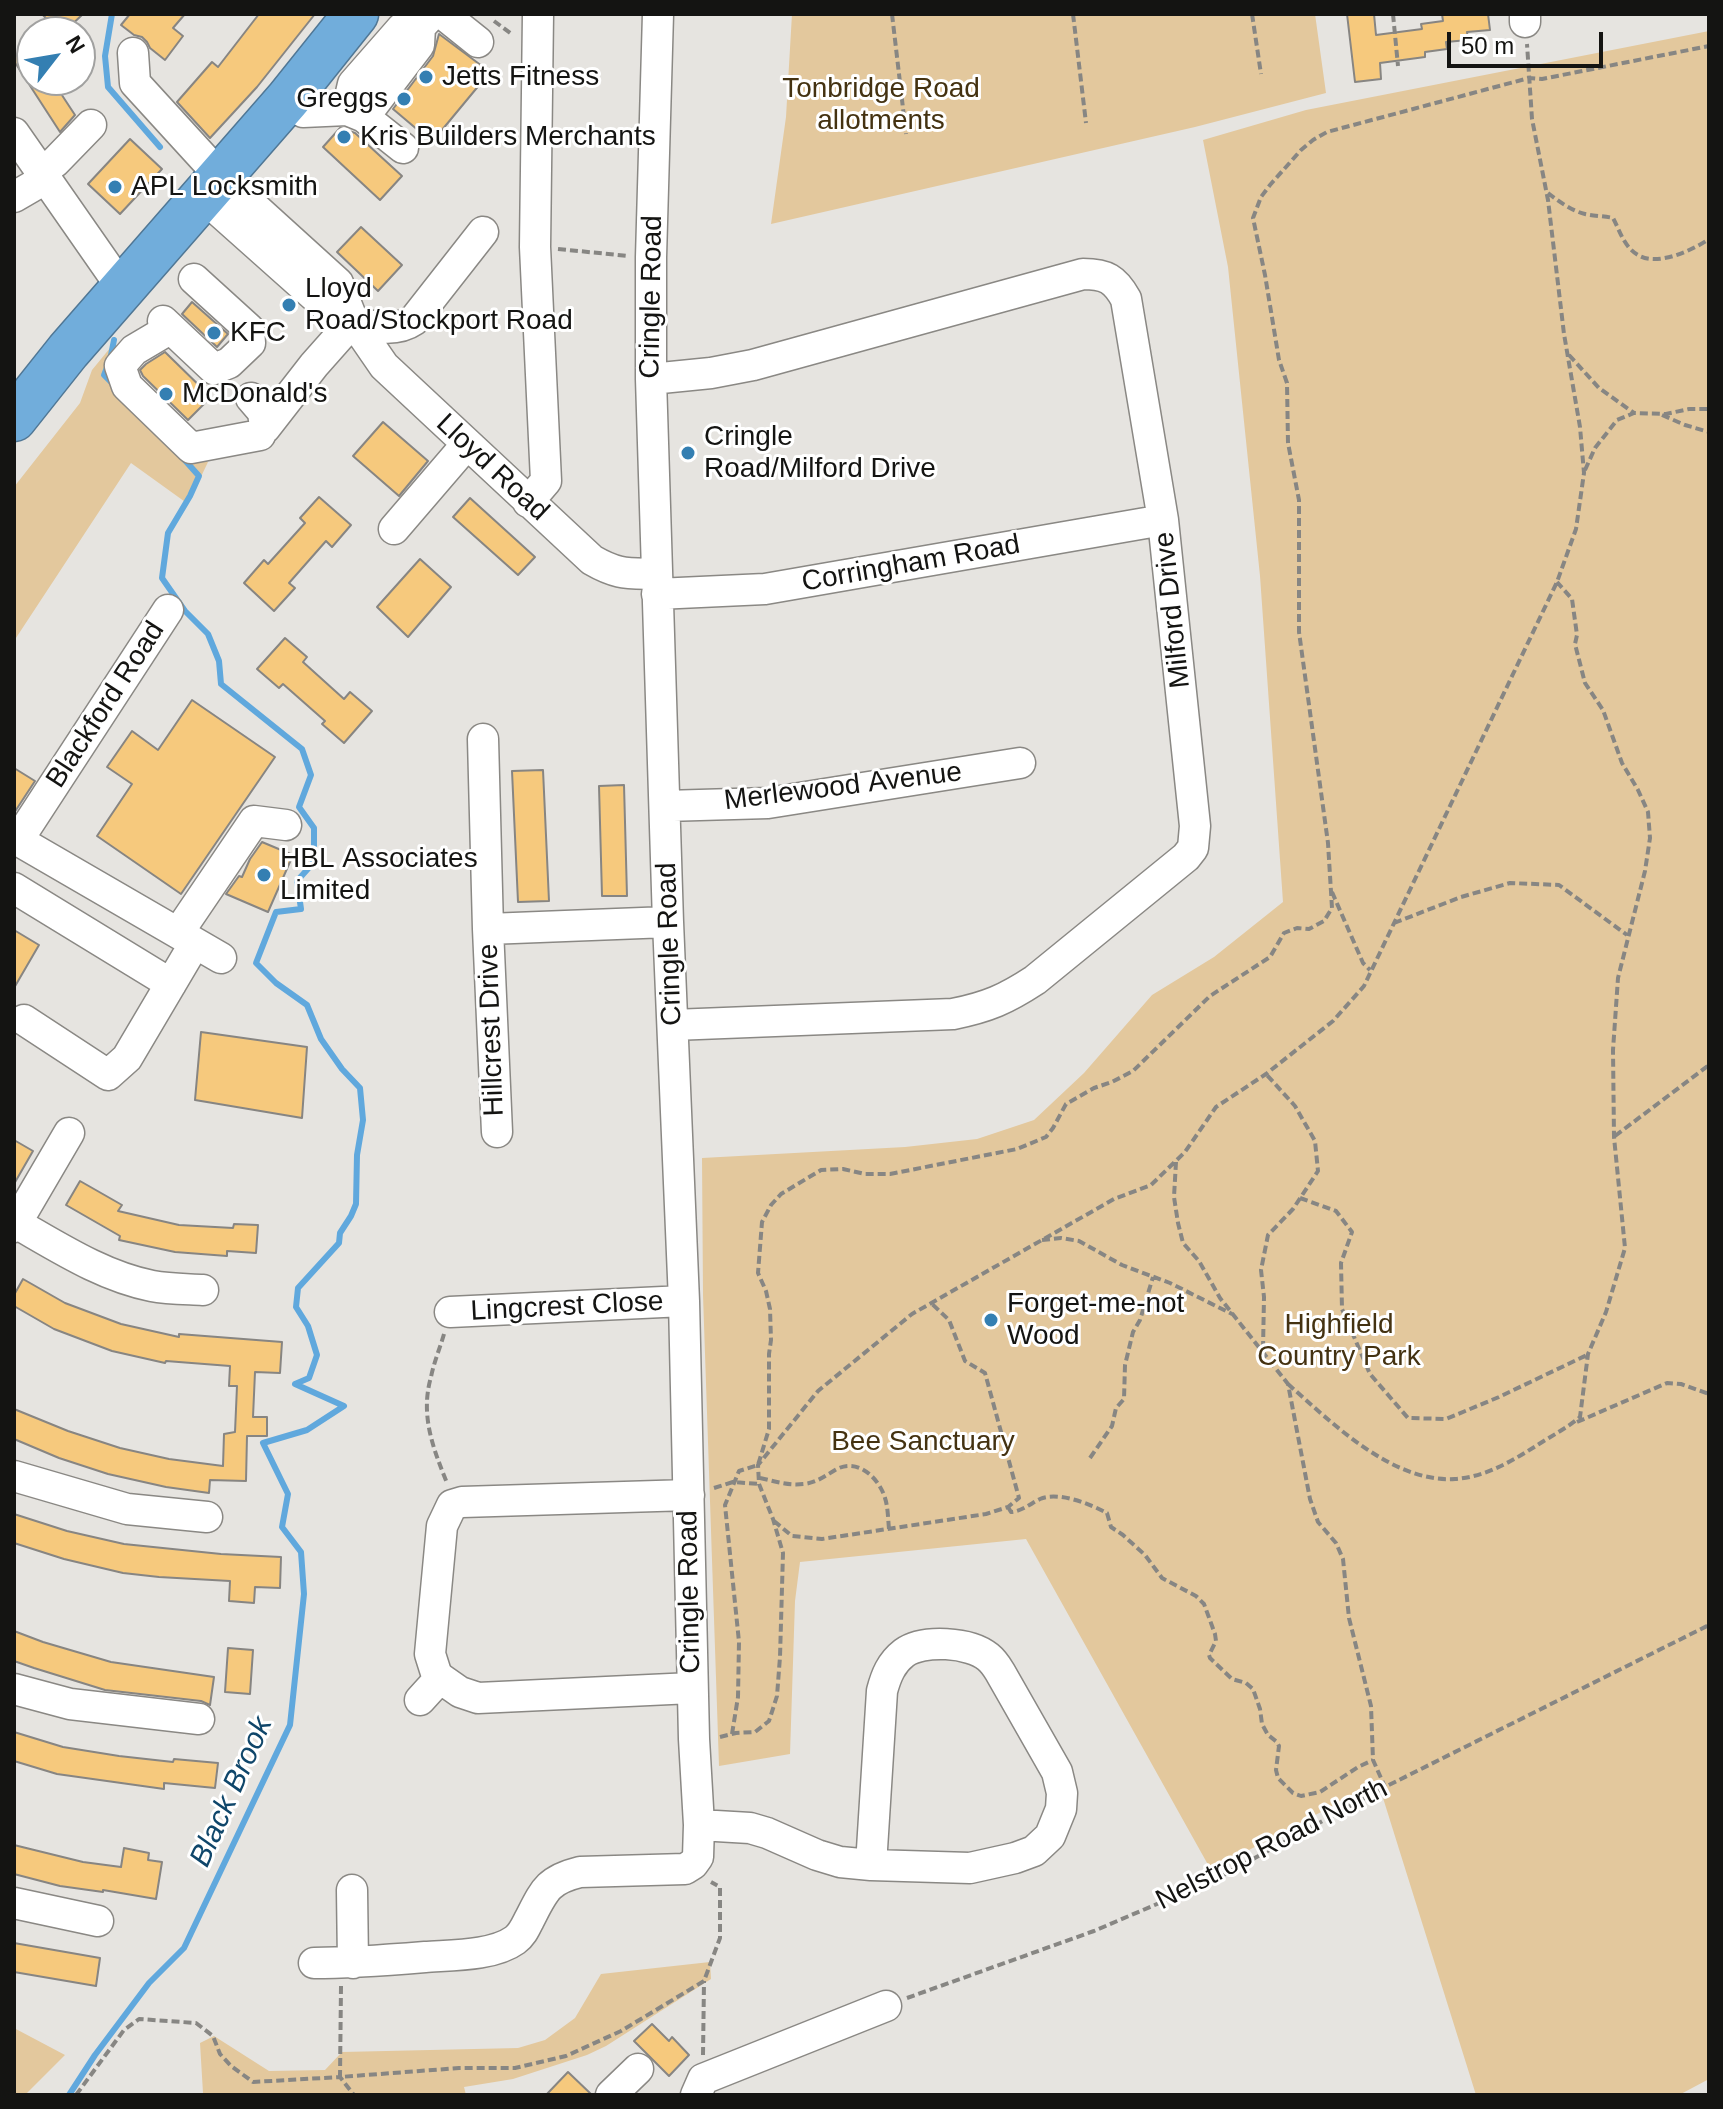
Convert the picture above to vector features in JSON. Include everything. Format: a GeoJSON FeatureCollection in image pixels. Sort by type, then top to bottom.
{"type":"FeatureCollection","features":[{"type":"Feature","properties":{"kind":"highway"},"geometry":{"type":"LineString","coordinates":[[14,419],[68,351],[288,99],[356,14]]}},
{"type":"Feature","properties":{"kind":"street"},"geometry":{"type":"LineString","coordinates":[[528,502],[546,481],[535,247],[538,14]]}},
{"type":"Feature","properties":{"kind":"street","name":"Cringle Road"},"geometry":{"type":"LineString","coordinates":[[658,14],[651,257],[656,584],[684,1301],[698,1492],[692,1688],[698,1857],[685,1869]]}},
{"type":"Feature","properties":{"kind":"street"},"geometry":{"type":"LineString","coordinates":[[351,113],[353,84],[402,28],[432,18],[478,42]]}},
{"type":"Feature","properties":{"kind":"street","name":"Lloyd Road"},"geometry":{"type":"LineString","coordinates":[[133,53],[135,83],[211,186],[338,283],[353,321],[384,366],[592,560],[610,570],[656,584]]}},
{"type":"Feature","properties":{"kind":"street"},"geometry":{"type":"LineString","coordinates":[[288,99],[303,112],[351,113],[403,148]]}},
{"type":"Feature","properties":{"kind":"street"},"geometry":{"type":"LineString","coordinates":[[14,197],[43,175],[91,125]]}},
{"type":"Feature","properties":{"kind":"street"},"geometry":{"type":"LineString","coordinates":[[14,133],[122,288]]}},
{"type":"Feature","properties":{"kind":"street"},"geometry":{"type":"LineString","coordinates":[[251,398],[263,412],[265,428],[353,321],[390,328],[414,320],[483,232]]}},
{"type":"Feature","properties":{"kind":"street","name":"Milford Drive"},"geometry":{"type":"LineString","coordinates":[[651,379],[753,365],[1083,274],[1108,278],[1118,286],[1126,299],[1163,520],[1195,826],[1193,848],[1186,857],[1035,980],[1009,997],[983,1008],[953,1014],[673,1025]]}},
{"type":"Feature","properties":{"kind":"street"},"geometry":{"type":"LineString","coordinates":[[194,279],[249,329],[250,343],[229,363],[214,369],[162,327],[120,366],[127,386],[191,448],[260,435]]}},
{"type":"Feature","properties":{"kind":"street"},"geometry":{"type":"LineString","coordinates":[[394,529],[467,444]]}},
{"type":"Feature","properties":{"kind":"street","name":"Corringham Road"},"geometry":{"type":"LineString","coordinates":[[656,584],[765,589],[1163,520]]}},
{"type":"Feature","properties":{"kind":"street","name":"Blackford Road"},"geometry":{"type":"LineString","coordinates":[[16,839],[168,610]]}},
{"type":"Feature","properties":{"kind":"street","name":"Hillcrest Drive"},"geometry":{"type":"LineString","coordinates":[[483,739],[497,1132]]}},
{"type":"Feature","properties":{"kind":"street","name":"Merlewood Avenue"},"geometry":{"type":"LineString","coordinates":[[665,806],[768,803],[1020,763]]}},
{"type":"Feature","properties":{"kind":"street"},"geometry":{"type":"LineString","coordinates":[[24,1020],[108,1075],[127,1058],[171,984],[186,938],[254,821],[286,825]]}},
{"type":"Feature","properties":{"kind":"street"},"geometry":{"type":"LineString","coordinates":[[16,839],[221,958]]}},
{"type":"Feature","properties":{"kind":"street"},"geometry":{"type":"LineString","coordinates":[[14,888],[171,984]]}},
{"type":"Feature","properties":{"kind":"street","name":"Hillcrest Drive"},"geometry":{"type":"LineString","coordinates":[[488,929],[668,922]]}},
{"type":"Feature","properties":{"kind":"street"},"geometry":{"type":"LineString","coordinates":[[69,1133],[15,1224],[79,1260],[117,1275],[153,1286],[203,1290]]}},
{"type":"Feature","properties":{"kind":"street","name":"Lingcrest Close"},"geometry":{"type":"LineString","coordinates":[[450,1312],[684,1301]]}},
{"type":"Feature","properties":{"kind":"street"},"geometry":{"type":"LineString","coordinates":[[14,1476],[127,1509],[207,1517]]}},
{"type":"Feature","properties":{"kind":"street"},"geometry":{"type":"LineString","coordinates":[[692,1688],[478,1698],[460,1692],[440,1678],[430,1654],[442,1526],[452,1505],[698,1492]]}},
{"type":"Feature","properties":{"kind":"street"},"geometry":{"type":"LineString","coordinates":[[699,1825],[750,1828],[817,1855],[840,1862],[871,1865],[970,1868],[1034,1851],[1050,1836],[1061,1809],[1062,1793],[1057,1772],[1000,1672],[989,1658],[971,1648],[948,1644],[918,1646],[905,1652],[887,1673],[882,1691],[871,1865]]}},
{"type":"Feature","properties":{"kind":"street"},"geometry":{"type":"LineString","coordinates":[[420,1700],[440,1678]]}},
{"type":"Feature","properties":{"kind":"street"},"geometry":{"type":"LineString","coordinates":[[14,1689],[70,1704],[199,1719]]}},
{"type":"Feature","properties":{"kind":"street"},"geometry":{"type":"LineString","coordinates":[[314,1963],[477,1953],[514,1941],[523,1933],[552,1882],[567,1875],[685,1869]]}},
{"type":"Feature","properties":{"kind":"street"},"geometry":{"type":"LineString","coordinates":[[352,1890],[353,1963]]}},
{"type":"Feature","properties":{"kind":"street"},"geometry":{"type":"LineString","coordinates":[[14,1903],[98,1921]]}},
{"type":"Feature","properties":{"kind":"street"},"geometry":{"type":"LineString","coordinates":[[699,2087],[886,2006]]}},
{"type":"Feature","properties":{"kind":"street"},"geometry":{"type":"LineString","coordinates":[[611,2095],[638,2069]]}},
{"type":"Feature","properties":{"kind":"path"},"geometry":{"type":"LineString","coordinates":[[892,14],[906,134]]}},
{"type":"Feature","properties":{"kind":"path"},"geometry":{"type":"LineString","coordinates":[[1073,14],[1086,123]]}},
{"type":"Feature","properties":{"kind":"path"},"geometry":{"type":"LineString","coordinates":[[1252,14],[1261,74]]}},
{"type":"Feature","properties":{"kind":"path"},"geometry":{"type":"LineString","coordinates":[[1393,14],[1398,66]]}},
{"type":"Feature","properties":{"kind":"path"},"geometry":{"type":"LineString","coordinates":[[732,1734],[738,1697],[739,1642],[725,1505],[739,1471],[758,1465],[818,1391],[912,1314],[1114,1199],[1151,1185],[1185,1152],[1216,1107],[1266,1074],[1333,1021],[1364,986],[1557,582],[1576,529],[1584,473],[1546,192],[1532,119],[1525,18]]}},
{"type":"Feature","properties":{"kind":"path"},"geometry":{"type":"LineString","coordinates":[[694,1739],[755,1732],[769,1721],[777,1696],[783,1553],[759,1481],[758,1465],[769,1429],[771,1340],[770,1309],[758,1273],[762,1222],[771,1205],[781,1194],[821,1170],[890,1174],[1017,1149],[1046,1137],[1066,1104],[1133,1071],[1210,996],[1270,957],[1284,933],[1297,928],[1309,929],[1324,921],[1332,908],[1328,843],[1299,632],[1299,500],[1288,443],[1287,383],[1279,360],[1253,218],[1261,197],[1301,150],[1327,132],[1529,78],[1542,79],[1709,46]]}},
{"type":"Feature","properties":{"kind":"path"},"geometry":{"type":"LineString","coordinates":[[1546,192],[1587,215],[1613,218],[1622,238],[1639,257],[1661,260],[1709,239]]}},
{"type":"Feature","properties":{"kind":"path"},"geometry":{"type":"LineString","coordinates":[[535,247],[651,257]]}},
{"type":"Feature","properties":{"kind":"path"},"geometry":{"type":"LineString","coordinates":[[1568,353],[1599,388],[1634,413]]}},
{"type":"Feature","properties":{"kind":"path"},"geometry":{"type":"LineString","coordinates":[[1584,473],[1595,448],[1617,420],[1634,413],[1709,409]]}},
{"type":"Feature","properties":{"kind":"path"},"geometry":{"type":"LineString","coordinates":[[1659,414],[1709,432]]}},
{"type":"Feature","properties":{"kind":"path"},"geometry":{"type":"LineString","coordinates":[[1557,582],[1572,599],[1577,635],[1575,644],[1585,683],[1603,710],[1622,763],[1648,812],[1650,838],[1645,871],[1618,978],[1613,1050],[1614,1137],[1625,1248],[1606,1312],[1588,1354],[1580,1417],[1571,1425]]}},
{"type":"Feature","properties":{"kind":"path"},"geometry":{"type":"LineString","coordinates":[[1394,923],[1461,897],[1510,883],[1559,885],[1627,935]]}},
{"type":"Feature","properties":{"kind":"path"},"geometry":{"type":"LineString","coordinates":[[1331,890],[1363,963],[1371,970]]}},
{"type":"Feature","properties":{"kind":"path"},"geometry":{"type":"LineString","coordinates":[[1614,1137],[1709,1065]]}},
{"type":"Feature","properties":{"kind":"path"},"geometry":{"type":"LineString","coordinates":[[1263,1352],[1261,1270],[1268,1235],[1293,1209],[1318,1171],[1315,1141],[1295,1106],[1266,1074]]}},
{"type":"Feature","properties":{"kind":"path"},"geometry":{"type":"LineString","coordinates":[[1176,1160],[1174,1197],[1183,1243],[1199,1261],[1220,1298],[1288,1384],[1371,1452],[1402,1468],[1427,1476],[1454,1479],[1490,1471],[1518,1458],[1571,1425],[1667,1383],[1681,1384],[1709,1394]]}},
{"type":"Feature","properties":{"kind":"path"},"geometry":{"type":"LineString","coordinates":[[1300,1198],[1336,1211],[1352,1232],[1341,1263],[1342,1309],[1370,1374],[1408,1418],[1446,1419],[1588,1354]]}},
{"type":"Feature","properties":{"kind":"path"},"geometry":{"type":"LineString","coordinates":[[1040,1240],[1061,1238],[1079,1241],[1122,1265],[1204,1298],[1233,1315]]}},
{"type":"Feature","properties":{"kind":"path"},"geometry":{"type":"LineString","coordinates":[[1090,1458],[1112,1426],[1116,1408],[1124,1399],[1125,1365],[1153,1277]]}},
{"type":"Feature","properties":{"kind":"path"},"geometry":{"type":"LineString","coordinates":[[773,1519],[792,1536],[822,1539],[976,1515],[1008,1507],[1019,1498],[985,1373],[965,1361],[949,1320],[931,1303]]}},
{"type":"Feature","properties":{"kind":"path"},"geometry":{"type":"LineString","coordinates":[[450,1312],[430,1377],[427,1417],[433,1448],[456,1504]]}},
{"type":"Feature","properties":{"kind":"path"},"geometry":{"type":"LineString","coordinates":[[1288,1384],[1310,1499],[1318,1522],[1336,1543],[1343,1559],[1349,1618],[1371,1706],[1373,1760],[1385,1787]]}},
{"type":"Feature","properties":{"kind":"path"},"geometry":{"type":"LineString","coordinates":[[698,1492],[733,1482],[803,1484],[820,1480],[839,1468],[859,1466],[869,1474],[885,1498],[889,1529]]}},
{"type":"Feature","properties":{"kind":"path"},"geometry":{"type":"LineString","coordinates":[[1008,1507],[1011,1512],[1018,1511],[1050,1496],[1102,1510],[1107,1513],[1111,1527],[1145,1555],[1162,1578],[1196,1596],[1204,1604],[1216,1641],[1210,1658],[1232,1679],[1246,1683],[1253,1689],[1262,1724],[1279,1746],[1278,1778],[1293,1793],[1301,1796],[1320,1792],[1373,1760]]}},
{"type":"Feature","properties":{"kind":"path","name":"Nelstrop Road North"},"geometry":{"type":"LineString","coordinates":[[886,2006],[1094,1931],[1220,1877],[1385,1787],[1709,1625]]}},
{"type":"Feature","properties":{"kind":"path"},"geometry":{"type":"LineString","coordinates":[[685,1869],[720,1887],[720,1938],[704,1981],[699,2087]]}},
{"type":"Feature","properties":{"kind":"path"},"geometry":{"type":"LineString","coordinates":[[353,1963],[341,1981],[340,2077],[354,2095]]}},
{"type":"Feature","properties":{"kind":"path"},"geometry":{"type":"LineString","coordinates":[[76,2095],[124,2030],[139,2019],[196,2023],[213,2036],[220,2054],[231,2066],[253,2082],[459,2068],[515,2068],[566,2056],[621,2031],[704,1981]]}},
{"type":"Feature","properties":{"kind":"green space","name":"Tonbridge Road allotments"},"geometry":{"type":"Polygon","coordinates":[[[792,14],[1315,14],[1326,93],[1195,127],[771,224],[786,117],[792,14]]]}},
{"type":"Feature","properties":{"kind":"green space","name":"Highfield Country Park"},"geometry":{"type":"Polygon","coordinates":[[[1709,31],[1709,2079],[1679,2095],[1476,2095],[1378,1782],[1211,1870],[1026,1539],[800,1562],[795,1601],[790,1754],[719,1766],[703,1295],[702,1158],[905,1147],[977,1139],[1034,1120],[1084,1073],[1152,995],[1214,957],[1283,902],[1260,576],[1228,267],[1203,140],[1306,110],[1709,31]]]}},
{"type":"Feature","properties":{"kind":"green space"},"geometry":{"type":"Polygon","coordinates":[[[115,342],[189,450],[208,462],[188,504],[131,463],[14,641],[14,487],[80,403],[92,370],[115,342]]]}},
{"type":"Feature","properties":{"kind":"green space"},"geometry":{"type":"Polygon","coordinates":[[[710,1962],[711,1979],[606,2046],[513,2079],[464,2087],[466,2095],[203,2093],[200,2043],[214,2036],[269,2071],[325,2070],[342,2052],[518,2048],[545,2040],[575,2018],[601,1974],[710,1962]]]}},
{"type":"Feature","properties":{"kind":"green space"},"geometry":{"type":"Polygon","coordinates":[[[14,2028],[65,2055],[25,2095],[14,2095],[14,2028]]]}},
{"type":"Feature","properties":{"kind":"building"},"geometry":{"type":"Polygon","coordinates":[[[42,14],[83,14],[81,16],[42,14]]]}},
{"type":"Feature","properties":{"kind":"building"},"geometry":{"type":"Polygon","coordinates":[[[130,14],[185,14],[173,28],[183,36],[165,60],[142,37],[121,25],[130,14]]]}},
{"type":"Feature","properties":{"kind":"building"},"geometry":{"type":"Polygon","coordinates":[[[259,14],[315,14],[257,87],[210,138],[177,102],[212,62],[218,67],[259,14]]]}},
{"type":"Feature","properties":{"kind":"building"},"geometry":{"type":"Polygon","coordinates":[[[1347,14],[1374,14],[1376,35],[1422,29],[1421,24],[1443,21],[1442,14],[1488,14],[1490,30],[1467,32],[1468,40],[1446,42],[1447,49],[1425,52],[1425,57],[1380,63],[1381,79],[1355,82],[1347,14]]]}},
{"type":"Feature","properties":{"kind":"building"},"geometry":{"type":"Polygon","coordinates":[[[439,34],[490,72],[432,142],[393,109],[433,56],[439,34]]]}},
{"type":"Feature","properties":{"kind":"building"},"geometry":{"type":"Polygon","coordinates":[[[37,96],[63,96],[75,115],[60,132],[37,96]]]}},
{"type":"Feature","properties":{"kind":"building"},"geometry":{"type":"Polygon","coordinates":[[[340,128],[355,133],[402,176],[380,200],[323,147],[340,128]]]}},
{"type":"Feature","properties":{"kind":"building"},"geometry":{"type":"Polygon","coordinates":[[[130,139],[162,169],[120,214],[88,184],[130,139]]]}},
{"type":"Feature","properties":{"kind":"building"},"geometry":{"type":"Polygon","coordinates":[[[361,227],[402,265],[378,291],[337,252],[361,227]]]}},
{"type":"Feature","properties":{"kind":"building"},"geometry":{"type":"Polygon","coordinates":[[[192,302],[228,334],[217,347],[182,314],[192,302]]]}},
{"type":"Feature","properties":{"kind":"building"},"geometry":{"type":"Polygon","coordinates":[[[165,352],[211,397],[188,420],[140,370],[165,352]]]}},
{"type":"Feature","properties":{"kind":"building"},"geometry":{"type":"Polygon","coordinates":[[[383,422],[428,461],[399,496],[353,456],[383,422]]]}},
{"type":"Feature","properties":{"kind":"building"},"geometry":{"type":"Polygon","coordinates":[[[319,497],[351,525],[332,547],[326,541],[289,583],[295,588],[274,611],[244,583],[264,560],[268,564],[305,523],[300,518],[319,497]]]}},
{"type":"Feature","properties":{"kind":"building"},"geometry":{"type":"Polygon","coordinates":[[[470,498],[535,557],[518,575],[453,517],[470,498]]]}},
{"type":"Feature","properties":{"kind":"building"},"geometry":{"type":"Polygon","coordinates":[[[420,559],[451,587],[408,637],[377,607],[420,559]]]}},
{"type":"Feature","properties":{"kind":"building"},"geometry":{"type":"Polygon","coordinates":[[[285,638],[307,657],[303,662],[344,699],[350,692],[372,711],[344,743],[322,724],[325,721],[283,684],[279,688],[257,669],[285,638]]]}},
{"type":"Feature","properties":{"kind":"building"},"geometry":{"type":"Polygon","coordinates":[[[192,700],[275,757],[181,894],[97,836],[132,784],[107,767],[132,731],[158,750],[192,700]]]}},
{"type":"Feature","properties":{"kind":"building"},"geometry":{"type":"Polygon","coordinates":[[[14,768],[35,781],[14,813],[14,768]]]}},
{"type":"Feature","properties":{"kind":"building"},"geometry":{"type":"Polygon","coordinates":[[[543,770],[549,901],[518,902],[512,771],[543,770]]]}},
{"type":"Feature","properties":{"kind":"building"},"geometry":{"type":"Polygon","coordinates":[[[624,785],[627,896],[602,896],[599,786],[624,785]]]}},
{"type":"Feature","properties":{"kind":"building","name":"HBL Associates Limited"},"geometry":{"type":"Polygon","coordinates":[[[262,842],[293,855],[268,912],[226,894],[239,876],[242,877],[262,842]]]}},
{"type":"Feature","properties":{"kind":"building"},"geometry":{"type":"Polygon","coordinates":[[[14,930],[39,945],[14,988],[14,930]]]}},
{"type":"Feature","properties":{"kind":"building"},"geometry":{"type":"Polygon","coordinates":[[[201,1032],[307,1047],[302,1118],[195,1100],[201,1032]]]}},
{"type":"Feature","properties":{"kind":"building"},"geometry":{"type":"Polygon","coordinates":[[[14,1140],[33,1151],[14,1184],[14,1140]]]}},
{"type":"Feature","properties":{"kind":"building"},"geometry":{"type":"Polygon","coordinates":[[[80,1181],[122,1205],[118,1211],[179,1225],[233,1228],[234,1224],[258,1225],[256,1253],[227,1251],[227,1256],[175,1252],[119,1240],[120,1236],[66,1205],[80,1181]]]}},
{"type":"Feature","properties":{"kind":"building"},"geometry":{"type":"Polygon","coordinates":[[[23,1279],[65,1303],[121,1324],[179,1337],[179,1334],[282,1342],[280,1373],[255,1372],[253,1417],[267,1417],[267,1436],[247,1436],[246,1481],[210,1480],[209,1493],[166,1487],[108,1474],[14,1439],[14,1409],[120,1448],[169,1459],[223,1466],[224,1434],[235,1432],[237,1386],[229,1386],[230,1366],[165,1363],[112,1351],[54,1329],[14,1306],[14,1295],[23,1279]]]}},
{"type":"Feature","properties":{"kind":"building"},"geometry":{"type":"Polygon","coordinates":[[[14,1514],[67,1531],[124,1544],[281,1557],[280,1588],[255,1587],[254,1603],[229,1601],[230,1581],[123,1573],[64,1559],[14,1543],[14,1514]]]}},
{"type":"Feature","properties":{"kind":"building"},"geometry":{"type":"Polygon","coordinates":[[[14,1631],[111,1662],[214,1677],[210,1705],[201,1701],[105,1690],[14,1661],[14,1631]]]}},
{"type":"Feature","properties":{"kind":"building"},"geometry":{"type":"Polygon","coordinates":[[[228,1648],[253,1650],[250,1694],[225,1692],[228,1648]]]}},
{"type":"Feature","properties":{"kind":"building"},"geometry":{"type":"Polygon","coordinates":[[[14,1732],[63,1747],[119,1756],[218,1763],[215,1788],[164,1783],[164,1789],[57,1774],[14,1761],[14,1732]]]}},
{"type":"Feature","properties":{"kind":"building"},"geometry":{"type":"Polygon","coordinates":[[[14,1845],[83,1862],[121,1867],[124,1848],[149,1853],[148,1860],[162,1862],[156,1899],[60,1886],[14,1874],[14,1845]]]}},
{"type":"Feature","properties":{"kind":"building"},"geometry":{"type":"Polygon","coordinates":[[[14,1943],[100,1958],[96,1986],[14,1972],[14,1943]]]}},
{"type":"Feature","properties":{"kind":"building"},"geometry":{"type":"Polygon","coordinates":[[[652,2024],[669,2041],[672,2037],[689,2055],[669,2076],[634,2041],[652,2024]]]}},
{"type":"Feature","properties":{"kind":"building"},"geometry":{"type":"Polygon","coordinates":[[[568,2072],[592,2095],[546,2095],[568,2072]]]}},
{"type":"Feature","properties":{"kind":"waterway"},"geometry":{"type":"LineString","coordinates":[[112,14],[105,56],[108,87],[160,147]]}},
{"type":"Feature","properties":{"kind":"waterway","name":"Black Brook"},"geometry":{"type":"LineString","coordinates":[[114,340],[104,375],[114,385]]}},
{"type":"Feature","properties":{"kind":"waterway","name":"Black Brook"},"geometry":{"type":"LineString","coordinates":[[69,2095],[149,1983],[184,1948],[290,1725],[304,1594],[301,1552],[282,1527],[288,1494],[263,1443],[307,1430],[344,1406],[295,1384],[309,1378],[317,1355],[308,1326],[296,1307],[298,1288],[339,1243],[340,1233],[356,1204],[357,1155],[363,1120],[360,1088],[321,1039],[307,1005],[276,983],[256,963],[276,912],[301,909],[297,881],[314,862],[314,828],[299,807],[311,775],[302,749],[221,684],[219,661],[208,634],[185,611],[162,578],[168,533],[199,476],[182,457]]}},
{"type":"Feature","properties":{"kind":"place","name":"Jetts Fitness"},"geometry":{"type":"Point","coordinates":[426,77]}},
{"type":"Feature","properties":{"kind":"place","name":"Greggs"},"geometry":{"type":"Point","coordinates":[404,99]}},
{"type":"Feature","properties":{"kind":"place","name":"Kris Builders Merchants"},"geometry":{"type":"Point","coordinates":[344,137]}},
{"type":"Feature","properties":{"kind":"place","name":"APL Locksmith"},"geometry":{"type":"Point","coordinates":[115,187]}},
{"type":"Feature","properties":{"kind":"place","name":"Lloyd Road/Stockport Road"},"geometry":{"type":"Point","coordinates":[289,305]}},
{"type":"Feature","properties":{"kind":"place","name":"KFC"},"geometry":{"type":"Point","coordinates":[214,333]}},
{"type":"Feature","properties":{"kind":"place","name":"McDonald's"},"geometry":{"type":"Point","coordinates":[166,394]}},
{"type":"Feature","properties":{"kind":"place","name":"Cringle Road/Milford Drive"},"geometry":{"type":"Point","coordinates":[688,453]}},
{"type":"Feature","properties":{"kind":"place","name":"HBL Associates Limited"},"geometry":{"type":"Point","coordinates":[264,875]}},
{"type":"Feature","properties":{"kind":"place","name":"Forget-me-not Wood"},"geometry":{"type":"Point","coordinates":[991,1320]}},
{"type":"Feature","properties":{"kind":"park label","name":"Bee Sanctuary"},"geometry":{"type":"Point","coordinates":[923,1442]}}]}
